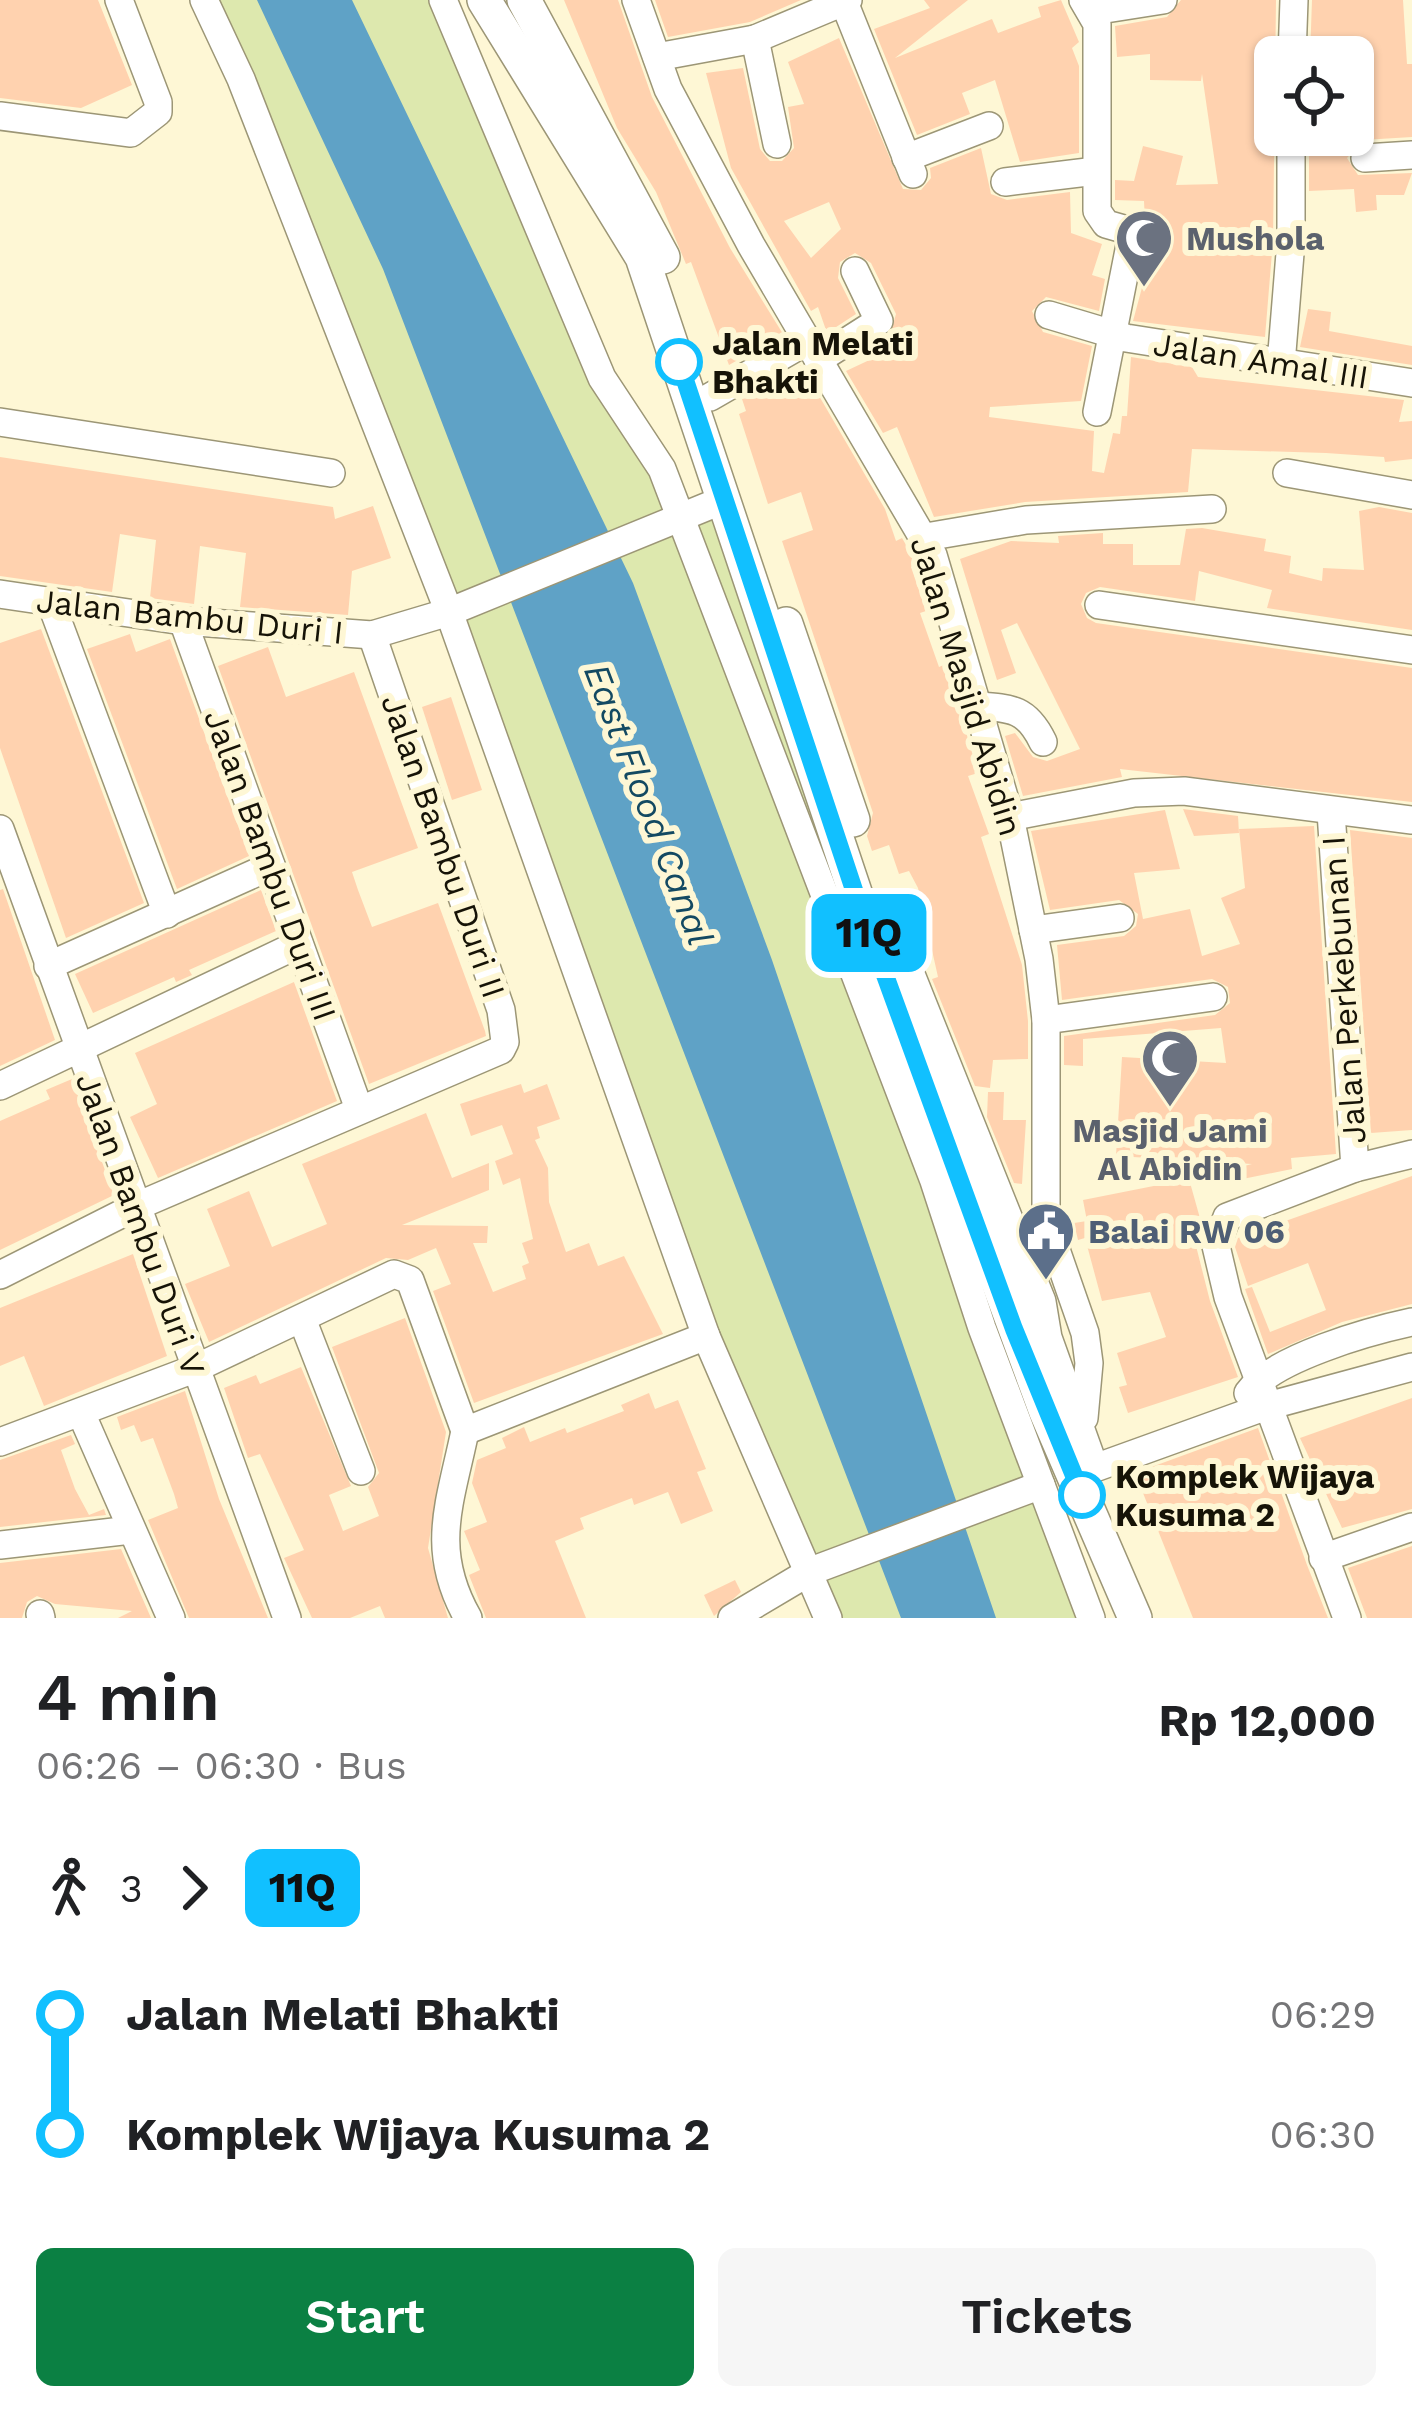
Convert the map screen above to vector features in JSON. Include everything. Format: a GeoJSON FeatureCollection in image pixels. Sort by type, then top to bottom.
{"type":"FeatureCollection","features":[{"type":"Feature","properties":{"kind":"main road"},"geometry":{"type":"LineString","coordinates":[[484,0],[642,257],[814,778],[1014,1329],[1135,1618]]}},
{"type":"Feature","properties":{"kind":"main road"},"geometry":{"type":"LineString","coordinates":[[524,0],[659,246],[897,946],[1039,1302],[1045,1338],[1153,1618]]}},
{"type":"Feature","properties":{"kind":"main road"},"geometry":{"type":"LineString","coordinates":[[534,0],[548,44]]}},
{"type":"Feature","properties":{"kind":"street"},"geometry":{"type":"LineString","coordinates":[[0,116],[131,133],[150,121],[158,102],[119,0]]}},
{"type":"Feature","properties":{"kind":"street"},"geometry":{"type":"LineString","coordinates":[[204,0],[241,79],[443,614],[706,1336],[828,1618]]}},
{"type":"Feature","properties":{"kind":"street"},"geometry":{"type":"LineString","coordinates":[[443,0],[602,378],[662,469],[934,1181],[1009,1400],[1032,1488],[1091,1614]]}},
{"type":"Feature","properties":{"kind":"street","name":"Jalan Masjid Abidin"},"geometry":{"type":"LineString","coordinates":[[637,0],[679,108],[813,350],[926,538],[978,706],[1010,817],[1046,1020],[1046,1221],[1077,1303],[1089,1363],[1084,1418],[1072,1412]]}},
{"type":"Feature","properties":{"kind":"street"},"geometry":{"type":"LineString","coordinates":[[1088,6],[1163,0]]}},
{"type":"Feature","properties":{"kind":"street"},"geometry":{"type":"LineString","coordinates":[[1293,36],[1294,0]]}},
{"type":"Feature","properties":{"kind":"street"},"geometry":{"type":"LineString","coordinates":[[657,57],[755,39],[846,1],[910,166],[989,126]]}},
{"type":"Feature","properties":{"kind":"street","name":"Jalan Amal III"},"geometry":{"type":"LineString","coordinates":[[1088,6],[1097,24],[1099,217],[1126,230],[1131,241],[1111,333],[1412,383]]}},
{"type":"Feature","properties":{"kind":"street"},"geometry":{"type":"LineString","coordinates":[[755,39],[777,144]]}},
{"type":"Feature","properties":{"kind":"street"},"geometry":{"type":"LineString","coordinates":[[1365,158],[1412,155]]}},
{"type":"Feature","properties":{"kind":"street"},"geometry":{"type":"LineString","coordinates":[[1281,364],[1289,280],[1292,156]]}},
{"type":"Feature","properties":{"kind":"street"},"geometry":{"type":"LineString","coordinates":[[1005,182],[1096,171]]}},
{"type":"Feature","properties":{"kind":"street"},"geometry":{"type":"LineString","coordinates":[[710,397],[879,321],[855,271]]}},
{"type":"Feature","properties":{"kind":"street"},"geometry":{"type":"LineString","coordinates":[[1049,315],[1111,333],[1097,412]]}},
{"type":"Feature","properties":{"kind":"street"},"geometry":{"type":"LineString","coordinates":[[0,393],[4,423],[331,473]]}},
{"type":"Feature","properties":{"kind":"street"},"geometry":{"type":"LineString","coordinates":[[1287,473],[1412,495]]}},
{"type":"Feature","properties":{"kind":"street","name":"Jalan Bambu Duri I"},"geometry":{"type":"LineString","coordinates":[[0,594],[183,621],[380,631],[443,614],[723,500]]}},
{"type":"Feature","properties":{"kind":"street"},"geometry":{"type":"LineString","coordinates":[[926,538],[1025,520],[1212,509]]}},
{"type":"Feature","properties":{"kind":"street"},"geometry":{"type":"LineString","coordinates":[[52,603],[167,914]]}},
{"type":"Feature","properties":{"kind":"street"},"geometry":{"type":"LineString","coordinates":[[1099,605],[1412,650]]}},
{"type":"Feature","properties":{"kind":"street","name":"Jalan Bambu Duri III"},"geometry":{"type":"LineString","coordinates":[[183,621],[359,1109]]}},
{"type":"Feature","properties":{"kind":"street","name":"Jalan Bambu Duri II"},"geometry":{"type":"LineString","coordinates":[[359,1109],[492,1055],[505,1042],[501,1010],[380,631]]}},
{"type":"Feature","properties":{"kind":"street"},"geometry":{"type":"LineString","coordinates":[[978,706],[1014,707],[1032,718],[1043,742]]}},
{"type":"Feature","properties":{"kind":"street"},"geometry":{"type":"LineString","coordinates":[[1010,817],[1134,793],[1184,791],[1412,820]]}},
{"type":"Feature","properties":{"kind":"street","name":"Jalan Perkebunan I"},"geometry":{"type":"LineString","coordinates":[[1331,812],[1355,1168]]}},
{"type":"Feature","properties":{"kind":"street","name":"Jalan Bambu Duri V"},"geometry":{"type":"LineString","coordinates":[[0,830],[287,1618]]}},
{"type":"Feature","properties":{"kind":"street"},"geometry":{"type":"LineString","coordinates":[[48,966],[271,866]]}},
{"type":"Feature","properties":{"kind":"street"},"geometry":{"type":"LineString","coordinates":[[1033,930],[1120,918]]}},
{"type":"Feature","properties":{"kind":"street"},"geometry":{"type":"LineString","coordinates":[[0,1086],[299,944]]}},
{"type":"Feature","properties":{"kind":"street"},"geometry":{"type":"LineString","coordinates":[[1046,1020],[1214,997]]}},
{"type":"Feature","properties":{"kind":"street"},"geometry":{"type":"LineString","coordinates":[[0,1275],[135,1207],[359,1109]]}},
{"type":"Feature","properties":{"kind":"street"},"geometry":{"type":"LineString","coordinates":[[1346,1618],[1260,1394],[1219,1262],[1220,1228],[1227,1217],[1355,1168],[1412,1154]]}},
{"type":"Feature","properties":{"kind":"street"},"geometry":{"type":"LineString","coordinates":[[0,1442],[194,1369],[394,1274],[410,1280],[465,1431],[442,1540],[448,1583],[468,1618]]}},
{"type":"Feature","properties":{"kind":"street"},"geometry":{"type":"LineString","coordinates":[[302,1319],[362,1472]]}},
{"type":"Feature","properties":{"kind":"street"},"geometry":{"type":"LineString","coordinates":[[1093,1469],[1224,1420],[1310,1355],[1412,1322]]}},
{"type":"Feature","properties":{"kind":"street"},"geometry":{"type":"LineString","coordinates":[[1009,1400],[1014,1329]]}},
{"type":"Feature","properties":{"kind":"street"},"geometry":{"type":"LineString","coordinates":[[465,1431],[706,1336]]}},
{"type":"Feature","properties":{"kind":"street"},"geometry":{"type":"LineString","coordinates":[[1260,1394],[1412,1367]]}},
{"type":"Feature","properties":{"kind":"street"},"geometry":{"type":"LineString","coordinates":[[81,1413],[171,1618]]}},
{"type":"Feature","properties":{"kind":"street"},"geometry":{"type":"LineString","coordinates":[[732,1618],[811,1571],[1032,1488]]}},
{"type":"Feature","properties":{"kind":"street"},"geometry":{"type":"LineString","coordinates":[[1323,1558],[1412,1527]]}},
{"type":"Feature","properties":{"kind":"street"},"geometry":{"type":"LineString","coordinates":[[0,1545],[130,1530]]}},
{"type":"Feature","properties":{"kind":"green space"},"geometry":{"type":"Polygon","coordinates":[[[201,0],[443,0],[678,515],[723,500],[1015,1369],[1009,1400],[1096,1618],[828,1618],[706,1336],[449,612],[201,0]]]}},
{"type":"Feature","properties":{"kind":"water","name":"East Flood Canal"},"geometry":{"type":"Polygon","coordinates":[[[257,0],[352,0],[633,583],[772,960],[996,1618],[901,1618],[383,269],[257,0]]]}},
{"type":"Feature","properties":{"kind":"building"},"geometry":{"type":"Polygon","coordinates":[[[0,0],[98,0],[132,85],[81,108],[0,98],[0,0]]]}},
{"type":"Feature","properties":{"kind":"building"},"geometry":{"type":"Polygon","coordinates":[[[564,0],[618,0],[652,97],[730,248],[783,334],[729,365],[691,262],[686,264],[656,192],[617,128],[564,0]]]}},
{"type":"Feature","properties":{"kind":"building"},"geometry":{"type":"Polygon","coordinates":[[[655,0],[801,0],[750,22],[668,37],[655,0]]]}},
{"type":"Feature","properties":{"kind":"building"},"geometry":{"type":"Polygon","coordinates":[[[924,0],[968,0],[895,58],[992,19],[998,33],[1041,17],[1038,7],[1061,0],[1079,42],[1072,48],[1079,66],[1079,153],[1020,162],[995,80],[962,93],[970,114],[917,135],[874,29],[930,8],[924,0]]]}},
{"type":"Feature","properties":{"kind":"building"},"geometry":{"type":"Polygon","coordinates":[[[1181,0],[1276,0],[1276,36],[1254,36],[1254,156],[1274,156],[1265,337],[1133,321],[1147,269],[1144,201],[1115,200],[1115,180],[1134,181],[1143,146],[1183,156],[1176,185],[1218,184],[1202,74],[1201,81],[1150,80],[1150,54],[1117,57],[1115,26],[1167,17],[1181,0]]]}},
{"type":"Feature","properties":{"kind":"building"},"geometry":{"type":"Polygon","coordinates":[[[1312,0],[1403,0],[1407,64],[1412,64],[1412,137],[1374,139],[1374,36],[1311,36],[1312,0]]]}},
{"type":"Feature","properties":{"kind":"building"},"geometry":{"type":"Polygon","coordinates":[[[839,38],[903,189],[921,190],[931,178],[930,168],[981,148],[991,194],[1007,200],[1070,192],[1071,233],[1102,244],[1092,275],[1105,279],[1099,311],[1046,297],[1032,311],[1043,332],[1092,346],[1081,401],[990,407],[989,417],[1094,431],[1092,471],[1104,473],[1113,433],[1120,434],[1122,416],[1127,416],[1131,357],[1192,367],[1198,377],[1404,400],[1399,422],[1412,421],[1412,459],[1385,462],[1384,457],[1326,453],[1192,449],[1188,492],[1025,502],[934,517],[897,427],[883,433],[846,371],[895,348],[890,335],[896,314],[871,263],[855,253],[840,262],[838,278],[856,314],[827,333],[818,307],[811,311],[731,168],[706,73],[743,68],[760,149],[770,161],[782,161],[794,148],[788,107],[804,104],[788,62],[839,38]],[[829,202],[784,221],[811,258],[841,229],[829,202]]]}},
{"type":"Feature","properties":{"kind":"building"},"geometry":{"type":"Polygon","coordinates":[[[1309,156],[1349,156],[1358,175],[1412,173],[1404,195],[1376,195],[1377,210],[1356,212],[1354,189],[1309,191],[1309,156]]]}},
{"type":"Feature","properties":{"kind":"building"},"geometry":{"type":"Polygon","coordinates":[[[1308,309],[1331,312],[1329,331],[1412,346],[1412,365],[1300,347],[1308,309]]]}},
{"type":"Feature","properties":{"kind":"building"},"geometry":{"type":"Polygon","coordinates":[[[801,365],[885,509],[896,541],[902,538],[916,562],[911,567],[926,611],[920,613],[939,667],[946,664],[978,773],[968,776],[989,834],[981,837],[1022,965],[1028,1021],[1028,1059],[993,1060],[990,1088],[975,1086],[932,979],[938,977],[918,888],[909,871],[899,874],[889,845],[872,851],[867,836],[873,813],[782,541],[813,530],[801,492],[768,504],[739,414],[746,411],[742,399],[801,365]]]}},
{"type":"Feature","properties":{"kind":"building"},"geometry":{"type":"Polygon","coordinates":[[[0,457],[333,507],[335,519],[373,506],[391,558],[352,571],[348,615],[240,607],[246,553],[200,546],[194,604],[150,598],[156,540],[120,534],[112,592],[0,576],[0,457]]]}},
{"type":"Feature","properties":{"kind":"building"},"geometry":{"type":"Polygon","coordinates":[[[1379,507],[1412,513],[1412,630],[1267,608],[1272,590],[1199,571],[1195,601],[1100,587],[1086,593],[1081,604],[1087,618],[1096,623],[1412,668],[1412,802],[1120,769],[1122,777],[1023,796],[1005,736],[1015,733],[1033,757],[1047,761],[1080,749],[1017,623],[1001,630],[1016,673],[997,680],[960,559],[1011,541],[1059,543],[1058,536],[1103,533],[1103,544],[1133,544],[1133,565],[1180,565],[1186,529],[1202,528],[1266,539],[1264,551],[1291,556],[1289,573],[1322,581],[1323,568],[1364,570],[1359,511],[1379,507]]]}},
{"type":"Feature","properties":{"kind":"building"},"geometry":{"type":"Polygon","coordinates":[[[41,629],[144,903],[66,938],[0,748],[0,643],[41,629]]]}},
{"type":"Feature","properties":{"kind":"building"},"geometry":{"type":"Polygon","coordinates":[[[130,634],[136,652],[170,639],[249,856],[177,889],[87,649],[130,634]]]}},
{"type":"Feature","properties":{"kind":"building"},"geometry":{"type":"Polygon","coordinates":[[[268,647],[286,697],[354,672],[418,848],[352,872],[358,890],[372,927],[438,903],[485,1031],[486,1036],[369,1084],[218,666],[268,647]]]}},
{"type":"Feature","properties":{"kind":"building"},"geometry":{"type":"Polygon","coordinates":[[[451,697],[482,790],[452,800],[422,707],[451,697]]]}},
{"type":"Feature","properties":{"kind":"building"},"geometry":{"type":"Polygon","coordinates":[[[1183,809],[1238,816],[1239,833],[1194,836],[1183,809]]]}},
{"type":"Feature","properties":{"kind":"building"},"geometry":{"type":"Polygon","coordinates":[[[1165,810],[1180,869],[1134,873],[1143,919],[1190,909],[1202,956],[1240,944],[1221,898],[1245,888],[1239,829],[1314,826],[1336,1154],[1291,1158],[1292,1169],[1223,1183],[1221,1172],[1252,1164],[1116,1156],[1122,1057],[1226,1063],[1221,1028],[1083,1039],[1083,1066],[1064,1065],[1064,1036],[1215,1015],[1230,1003],[1228,987],[1212,979],[1062,1000],[1057,945],[1124,936],[1136,926],[1138,914],[1119,900],[1050,910],[1031,831],[1165,810]]]}},
{"type":"Feature","properties":{"kind":"building"},"geometry":{"type":"Polygon","coordinates":[[[1350,830],[1412,838],[1412,1130],[1371,1133],[1350,830]]]}},
{"type":"Feature","properties":{"kind":"building"},"geometry":{"type":"Polygon","coordinates":[[[0,890],[55,1040],[0,1066],[0,890]]]}},
{"type":"Feature","properties":{"kind":"building"},"geometry":{"type":"Polygon","coordinates":[[[261,890],[276,931],[189,970],[192,975],[176,982],[174,977],[93,1013],[75,974],[261,890]]]}},
{"type":"Feature","properties":{"kind":"building"},"geometry":{"type":"Polygon","coordinates":[[[294,982],[337,1101],[158,1178],[130,1117],[157,1104],[135,1053],[294,982]]]}},
{"type":"Feature","properties":{"kind":"building"},"geometry":{"type":"Polygon","coordinates":[[[72,1079],[114,1195],[0,1250],[0,1121],[50,1099],[46,1090],[72,1079]]]}},
{"type":"Feature","properties":{"kind":"building"},"geometry":{"type":"Polygon","coordinates":[[[521,1084],[524,1093],[547,1084],[560,1119],[537,1127],[540,1138],[535,1140],[548,1168],[549,1202],[566,1252],[589,1243],[598,1266],[624,1256],[663,1334],[474,1403],[433,1291],[451,1284],[436,1248],[408,1260],[386,1258],[209,1342],[185,1284],[230,1266],[207,1209],[249,1191],[272,1247],[327,1224],[302,1164],[426,1113],[452,1178],[489,1163],[489,1190],[402,1225],[488,1226],[487,1243],[473,1243],[493,1292],[526,1279],[522,1266],[529,1263],[522,1243],[533,1239],[520,1178],[503,1185],[495,1161],[513,1154],[502,1125],[471,1136],[460,1104],[521,1084]]]}},
{"type":"Feature","properties":{"kind":"building"},"geometry":{"type":"Polygon","coordinates":[[[988,1092],[1004,1092],[1003,1120],[1026,1120],[1022,1184],[1014,1183],[987,1117],[988,1092]]]}},
{"type":"Feature","properties":{"kind":"building"},"geometry":{"type":"Polygon","coordinates":[[[1412,1176],[1412,1304],[1342,1322],[1268,1354],[1245,1289],[1252,1287],[1270,1332],[1326,1310],[1308,1263],[1248,1286],[1235,1247],[1238,1238],[1412,1176]]]}},
{"type":"Feature","properties":{"kind":"building"},"geometry":{"type":"Polygon","coordinates":[[[1189,1179],[1203,1229],[1196,1246],[1238,1377],[1128,1413],[1119,1387],[1127,1385],[1117,1353],[1166,1337],[1150,1292],[1102,1301],[1085,1238],[1078,1240],[1074,1223],[1087,1221],[1083,1200],[1189,1179]]]}},
{"type":"Feature","properties":{"kind":"building"},"geometry":{"type":"Polygon","coordinates":[[[133,1254],[167,1356],[44,1406],[24,1356],[0,1366],[0,1308],[133,1254]]]}},
{"type":"Feature","properties":{"kind":"building"},"geometry":{"type":"Polygon","coordinates":[[[405,1318],[446,1432],[428,1548],[448,1618],[385,1618],[380,1606],[350,1618],[312,1618],[284,1558],[304,1550],[260,1454],[248,1458],[224,1388],[256,1375],[260,1384],[301,1367],[351,1486],[329,1495],[343,1531],[379,1516],[368,1487],[379,1473],[332,1347],[405,1318]]]}},
{"type":"Feature","properties":{"kind":"building"},"geometry":{"type":"Polygon","coordinates":[[[185,1391],[219,1499],[268,1618],[189,1618],[148,1520],[178,1508],[174,1494],[153,1438],[141,1442],[134,1425],[121,1430],[117,1417],[185,1391]]]}},
{"type":"Feature","properties":{"kind":"building"},"geometry":{"type":"Polygon","coordinates":[[[649,1393],[655,1409],[678,1400],[706,1469],[697,1472],[713,1511],[681,1524],[668,1492],[634,1505],[632,1498],[580,1518],[584,1529],[555,1541],[586,1618],[486,1618],[469,1575],[480,1570],[464,1531],[487,1522],[472,1483],[477,1460],[506,1448],[502,1438],[524,1427],[530,1442],[565,1428],[567,1433],[624,1411],[621,1405],[649,1393]]]}},
{"type":"Feature","properties":{"kind":"building"},"geometry":{"type":"Polygon","coordinates":[[[1412,1398],[1412,1509],[1342,1528],[1300,1438],[1412,1398]]]}},
{"type":"Feature","properties":{"kind":"building"},"geometry":{"type":"Polygon","coordinates":[[[1258,1428],[1328,1618],[1193,1618],[1135,1473],[1258,1428]]]}},
{"type":"Feature","properties":{"kind":"building"},"geometry":{"type":"Polygon","coordinates":[[[71,1435],[75,1444],[61,1450],[75,1489],[89,1515],[104,1509],[106,1515],[0,1527],[0,1460],[71,1435]]]}},
{"type":"Feature","properties":{"kind":"building"},"geometry":{"type":"Polygon","coordinates":[[[1412,1546],[1412,1618],[1367,1618],[1348,1568],[1412,1546]]]}},
{"type":"Feature","properties":{"kind":"building"},"geometry":{"type":"Polygon","coordinates":[[[121,1549],[151,1618],[118,1618],[132,1611],[55,1604],[37,1596],[27,1602],[22,1618],[0,1618],[0,1563],[121,1549]]]}},
{"type":"Feature","properties":{"kind":"building"},"geometry":{"type":"Polygon","coordinates":[[[735,1580],[741,1592],[714,1616],[704,1595],[735,1580]]]}},
{"type":"Feature","properties":{"kind":"bus line","name":"11Q"},"geometry":{"type":"LineString","coordinates":[[679,362],[781,682],[854,890],[1014,1329],[1082,1495]]}},
{"type":"Feature","properties":{"kind":"place","name":"Mushola"},"geometry":{"type":"Point","coordinates":[1144,289]}},
{"type":"Feature","properties":{"kind":"place","name":"Jalan Melati Bhakti"},"geometry":{"type":"Point","coordinates":[679,362]}},
{"type":"Feature","properties":{"kind":"place","name":"Masjid Jami Al Abidin"},"geometry":{"type":"Point","coordinates":[1170,1109]}},
{"type":"Feature","properties":{"kind":"place","name":"Balai RW 06"},"geometry":{"type":"Point","coordinates":[1046,1282]}},
{"type":"Feature","properties":{"kind":"place","name":"Komplek Wijaya Kusuma 2"},"geometry":{"type":"Point","coordinates":[1082,1495]}}]}
